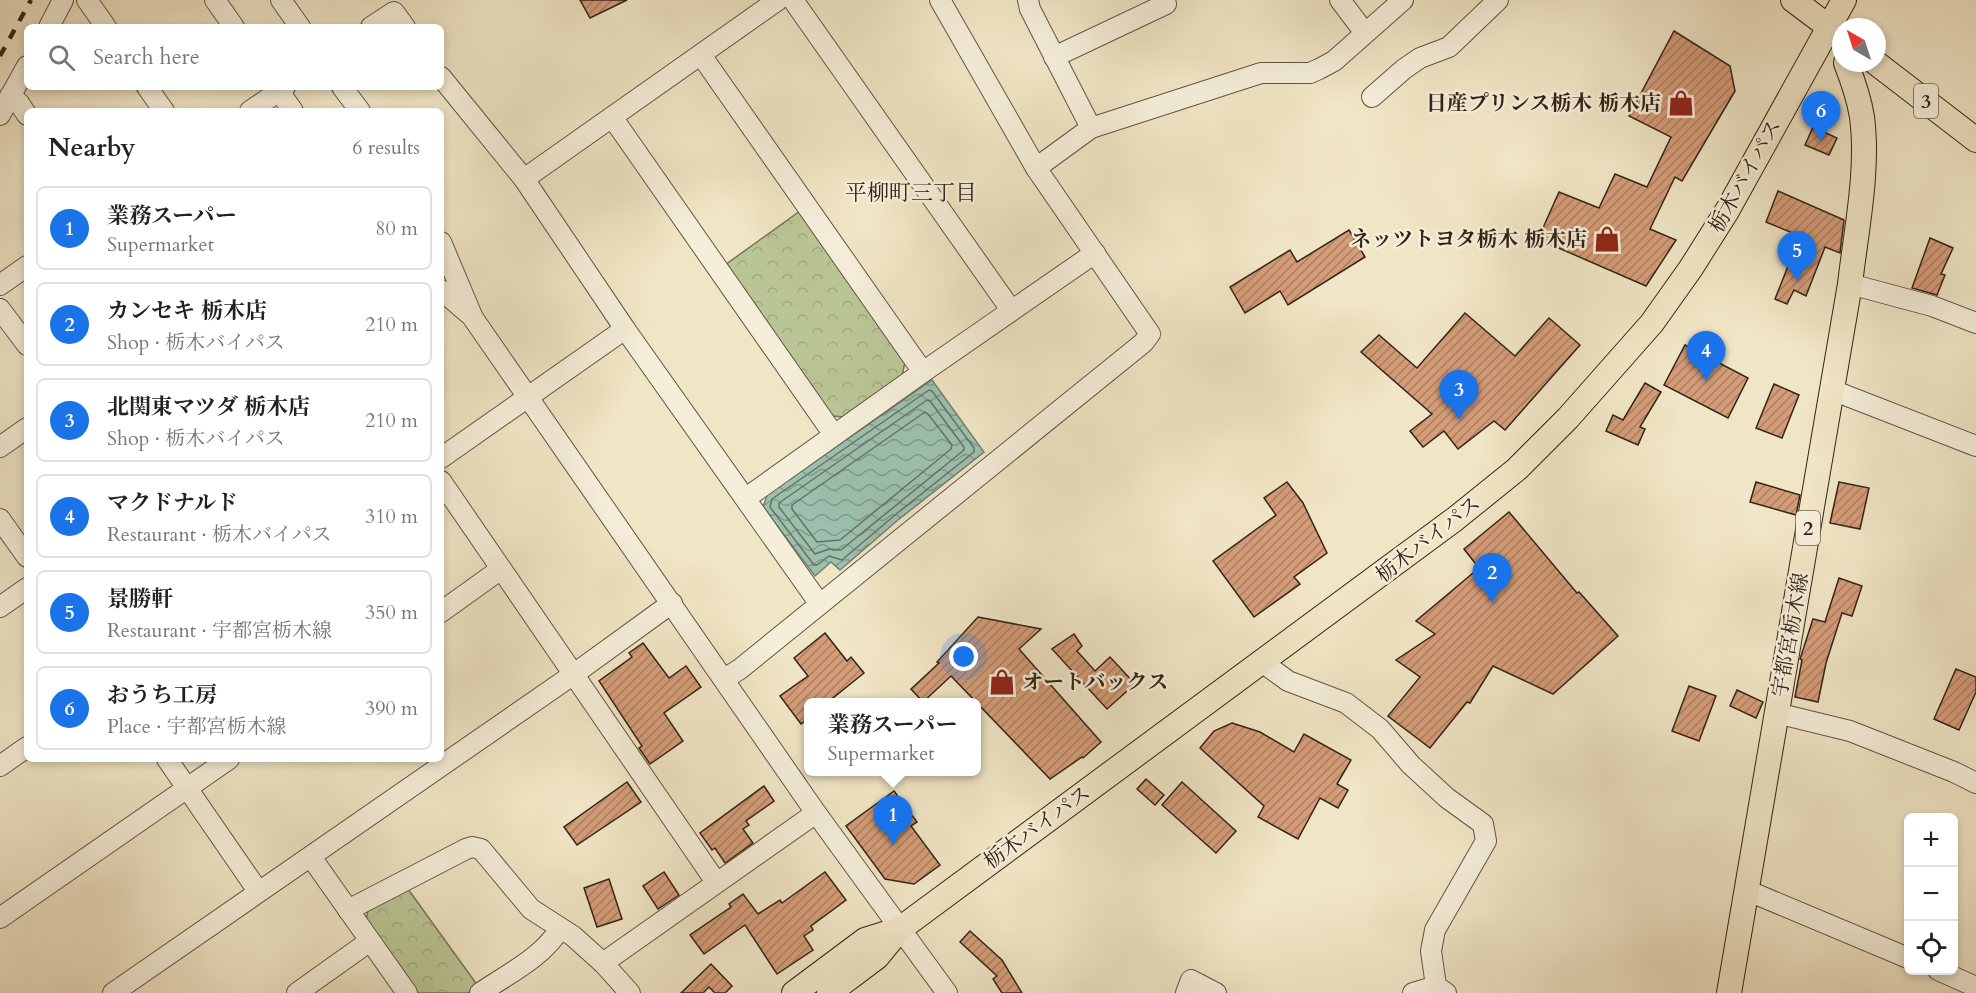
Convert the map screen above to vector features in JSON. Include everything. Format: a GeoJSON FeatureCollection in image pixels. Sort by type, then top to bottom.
{"type":"FeatureCollection","features":[{"type":"Feature","properties":{"kind":"main road"},"geometry":{"type":"LineString","coordinates":[[1793,0],[1832,30]]}},
{"type":"Feature","properties":{"kind":"main road"},"geometry":{"type":"LineString","coordinates":[[1830,0],[1833,18]]}},
{"type":"Feature","properties":{"kind":"main road"},"geometry":{"type":"LineString","coordinates":[[1839,18],[1844,0]]}},
{"type":"Feature","properties":{"kind":"main road","name":"栃木バイパス"},"geometry":{"type":"LineString","coordinates":[[829,993],[878,957],[900,929],[1447,526],[1516,469],[1568,418],[1652,323],[1727,212],[1832,37]]}},
{"type":"Feature","properties":{"kind":"main road","name":"3"},"geometry":{"type":"LineString","coordinates":[[1886,71],[1976,140]]}},
{"type":"Feature","properties":{"kind":"main road","name":"宇都宮栃木線"},"geometry":{"type":"LineString","coordinates":[[1729,993],[1850,284],[1861,194],[1863,154],[1862,118],[1856,88],[1850,72]]}},
{"type":"Feature","properties":{"kind":"main road","name":"栃木バイパス"},"geometry":{"type":"LineString","coordinates":[[794,993],[865,940],[900,929]]}},
{"type":"Feature","properties":{"kind":"street"},"geometry":{"type":"LineString","coordinates":[[51,24],[63,0]]}},
{"type":"Feature","properties":{"kind":"street"},"geometry":{"type":"LineString","coordinates":[[87,0],[104,24]]}},
{"type":"Feature","properties":{"kind":"street"},"geometry":{"type":"LineString","coordinates":[[215,0],[232,24]]}},
{"type":"Feature","properties":{"kind":"street"},"geometry":{"type":"LineString","coordinates":[[281,0],[298,24]]}},
{"type":"Feature","properties":{"kind":"street"},"geometry":{"type":"LineString","coordinates":[[524,179],[778,0]]}},
{"type":"Feature","properties":{"kind":"street"},"geometry":{"type":"LineString","coordinates":[[793,0],[1011,310]]}},
{"type":"Feature","properties":{"kind":"street"},"geometry":{"type":"LineString","coordinates":[[724,679],[740,669],[1134,350],[1150,334],[1036,168],[982,78],[940,0]]}},
{"type":"Feature","properties":{"kind":"street"},"geometry":{"type":"LineString","coordinates":[[1028,0],[1030,9],[1091,128]]}},
{"type":"Feature","properties":{"kind":"street"},"geometry":{"type":"LineString","coordinates":[[1340,0],[1365,33]]}},
{"type":"Feature","properties":{"kind":"street"},"geometry":{"type":"LineString","coordinates":[[1036,168],[1091,128],[1261,74],[1311,73],[1334,61],[1403,0]]}},
{"type":"Feature","properties":{"kind":"street"},"geometry":{"type":"LineString","coordinates":[[1372,97],[1420,58],[1449,47],[1498,0]]}},
{"type":"Feature","properties":{"kind":"street"},"geometry":{"type":"LineString","coordinates":[[1054,57],[1166,4]]}},
{"type":"Feature","properties":{"kind":"street"},"geometry":{"type":"LineString","coordinates":[[376,24],[394,12],[403,24]]}},
{"type":"Feature","properties":{"kind":"street"},"geometry":{"type":"LineString","coordinates":[[701,55],[923,372]]}},
{"type":"Feature","properties":{"kind":"street"},"geometry":{"type":"LineString","coordinates":[[0,116],[24,71]]}},
{"type":"Feature","properties":{"kind":"street"},"geometry":{"type":"LineString","coordinates":[[444,81],[524,179],[625,328],[819,603]]}},
{"type":"Feature","properties":{"kind":"street"},"geometry":{"type":"LineString","coordinates":[[149,90],[162,108]]}},
{"type":"Feature","properties":{"kind":"street"},"geometry":{"type":"LineString","coordinates":[[254,108],[277,90]]}},
{"type":"Feature","properties":{"kind":"street"},"geometry":{"type":"LineString","coordinates":[[281,90],[291,108]]}},
{"type":"Feature","properties":{"kind":"street"},"geometry":{"type":"LineString","coordinates":[[344,90],[358,108]]}},
{"type":"Feature","properties":{"kind":"street"},"geometry":{"type":"LineString","coordinates":[[10,96],[24,111]]}},
{"type":"Feature","properties":{"kind":"street"},"geometry":{"type":"LineString","coordinates":[[612,117],[834,435]]}},
{"type":"Feature","properties":{"kind":"street"},"geometry":{"type":"LineString","coordinates":[[444,249],[473,318],[816,813],[947,993]]}},
{"type":"Feature","properties":{"kind":"street"},"geometry":{"type":"LineString","coordinates":[[746,498],[1095,253]]}},
{"type":"Feature","properties":{"kind":"street"},"geometry":{"type":"LineString","coordinates":[[0,285],[24,268]]}},
{"type":"Feature","properties":{"kind":"street"},"geometry":{"type":"LineString","coordinates":[[1850,284],[1932,306],[1976,323]]}},
{"type":"Feature","properties":{"kind":"street"},"geometry":{"type":"LineString","coordinates":[[444,293],[473,318]]}},
{"type":"Feature","properties":{"kind":"street"},"geometry":{"type":"LineString","coordinates":[[0,309],[24,341]]}},
{"type":"Feature","properties":{"kind":"street"},"geometry":{"type":"LineString","coordinates":[[444,456],[625,328]]}},
{"type":"Feature","properties":{"kind":"street"},"geometry":{"type":"LineString","coordinates":[[1832,390],[1976,446]]}},
{"type":"Feature","properties":{"kind":"street"},"geometry":{"type":"LineString","coordinates":[[0,447],[24,430]]}},
{"type":"Feature","properties":{"kind":"street"},"geometry":{"type":"LineString","coordinates":[[444,485],[716,882]]}},
{"type":"Feature","properties":{"kind":"street"},"geometry":{"type":"LineString","coordinates":[[0,519],[24,553]]}},
{"type":"Feature","properties":{"kind":"street"},"geometry":{"type":"LineString","coordinates":[[444,610],[501,569]]}},
{"type":"Feature","properties":{"kind":"street"},"geometry":{"type":"LineString","coordinates":[[0,607],[24,590]]}},
{"type":"Feature","properties":{"kind":"street"},"geometry":{"type":"LineString","coordinates":[[113,993],[574,674],[672,603]]}},
{"type":"Feature","properties":{"kind":"street"},"geometry":{"type":"LineString","coordinates":[[1262,662],[1288,681],[1346,703],[1380,729],[1412,765],[1447,798],[1483,824],[1486,841],[1435,930],[1431,951],[1441,990],[1413,993]]}},
{"type":"Feature","properties":{"kind":"street"},"geometry":{"type":"LineString","coordinates":[[1776,713],[1850,731],[1976,783]]}},
{"type":"Feature","properties":{"kind":"street"},"geometry":{"type":"LineString","coordinates":[[0,766],[24,749]]}},
{"type":"Feature","properties":{"kind":"street"},"geometry":{"type":"LineString","coordinates":[[169,762],[258,891]]}},
{"type":"Feature","properties":{"kind":"street"},"geometry":{"type":"LineString","coordinates":[[0,918],[226,762]]}},
{"type":"Feature","properties":{"kind":"street"},"geometry":{"type":"LineString","coordinates":[[603,963],[816,813]]}},
{"type":"Feature","properties":{"kind":"street"},"geometry":{"type":"LineString","coordinates":[[348,910],[466,849],[472,847],[481,849],[531,909],[573,936],[603,963],[630,993]]}},
{"type":"Feature","properties":{"kind":"street"},"geometry":{"type":"LineString","coordinates":[[311,857],[407,993]]}},
{"type":"Feature","properties":{"kind":"street"},"geometry":{"type":"LineString","coordinates":[[1746,890],[1904,956]]}},
{"type":"Feature","properties":{"kind":"street"},"geometry":{"type":"LineString","coordinates":[[480,993],[543,949],[553,940],[560,928]]}},
{"type":"Feature","properties":{"kind":"street"},"geometry":{"type":"LineString","coordinates":[[297,993],[370,941]]}},
{"type":"Feature","properties":{"kind":"street"},"geometry":{"type":"LineString","coordinates":[[1949,975],[1976,987]]}},
{"type":"Feature","properties":{"kind":"street"},"geometry":{"type":"LineString","coordinates":[[1186,993],[1191,980],[1216,993]]}},
{"type":"Feature","properties":{"kind":"green space"},"geometry":{"type":"Polygon","coordinates":[[[800,211],[905,362],[902,376],[845,417],[831,416],[725,265],[800,211]]]}},
{"type":"Feature","properties":{"kind":"green space"},"geometry":{"type":"Polygon","coordinates":[[[408,889],[478,986],[468,993],[416,993],[366,921],[368,909],[408,889]]]}},
{"type":"Feature","properties":{"kind":"water"},"geometry":{"type":"Polygon","coordinates":[[[932,380],[984,452],[898,520],[840,570],[831,562],[815,576],[763,507],[767,495],[932,380]]]}},
{"type":"Feature","properties":{"kind":"building"},"geometry":{"type":"Polygon","coordinates":[[[580,0],[627,0],[590,18],[580,0]]]}},
{"type":"Feature","properties":{"kind":"building"},"geometry":{"type":"Polygon","coordinates":[[[1674,31],[1730,66],[1735,91],[1682,181],[1675,177],[1650,229],[1676,240],[1646,286],[1538,239],[1559,192],[1599,208],[1615,174],[1647,187],[1671,137],[1629,116],[1674,31]]]}},
{"type":"Feature","properties":{"kind":"building"},"geometry":{"type":"Polygon","coordinates":[[[1813,127],[1837,138],[1829,155],[1805,145],[1813,127]]]}},
{"type":"Feature","properties":{"kind":"building"},"geometry":{"type":"Polygon","coordinates":[[[1778,191],[1844,220],[1840,253],[1825,247],[1806,296],[1794,290],[1787,304],[1775,299],[1800,236],[1766,222],[1778,191]]]}},
{"type":"Feature","properties":{"kind":"building"},"geometry":{"type":"Polygon","coordinates":[[[1349,230],[1365,257],[1288,305],[1280,291],[1245,313],[1230,287],[1290,250],[1297,262],[1349,230]]]}},
{"type":"Feature","properties":{"kind":"building"},"geometry":{"type":"Polygon","coordinates":[[[1930,238],[1953,248],[1941,274],[1945,275],[1937,295],[1912,288],[1930,238]]]}},
{"type":"Feature","properties":{"kind":"building"},"geometry":{"type":"Polygon","coordinates":[[[1465,313],[1515,356],[1549,318],[1580,345],[1505,430],[1494,421],[1458,449],[1444,431],[1423,447],[1410,431],[1432,414],[1361,352],[1379,335],[1417,368],[1465,313]]]}},
{"type":"Feature","properties":{"kind":"building"},"geometry":{"type":"Polygon","coordinates":[[[1685,345],[1748,378],[1728,418],[1664,385],[1685,345]]]}},
{"type":"Feature","properties":{"kind":"building"},"geometry":{"type":"Polygon","coordinates":[[[1645,383],[1661,392],[1640,427],[1645,429],[1638,445],[1606,431],[1613,415],[1623,420],[1645,383]]]}},
{"type":"Feature","properties":{"kind":"building"},"geometry":{"type":"Polygon","coordinates":[[[1774,384],[1799,395],[1782,438],[1756,428],[1774,384]]]}},
{"type":"Feature","properties":{"kind":"building"},"geometry":{"type":"Polygon","coordinates":[[[1287,482],[1303,503],[1327,553],[1294,577],[1300,584],[1254,617],[1213,561],[1276,515],[1264,498],[1287,482]]]}},
{"type":"Feature","properties":{"kind":"building"},"geometry":{"type":"Polygon","coordinates":[[[1756,482],[1800,495],[1796,515],[1750,502],[1756,482]]]}},
{"type":"Feature","properties":{"kind":"building"},"geometry":{"type":"Polygon","coordinates":[[[1839,482],[1869,488],[1860,529],[1830,523],[1839,482]]]}},
{"type":"Feature","properties":{"kind":"building"},"geometry":{"type":"Polygon","coordinates":[[[1509,512],[1577,593],[1579,592],[1618,636],[1553,694],[1493,666],[1470,703],[1467,702],[1430,748],[1388,716],[1420,677],[1396,660],[1435,634],[1416,621],[1479,568],[1464,549],[1509,512]]]}},
{"type":"Feature","properties":{"kind":"building"},"geometry":{"type":"Polygon","coordinates":[[[1839,578],[1862,586],[1852,616],[1842,613],[1826,663],[1818,702],[1795,697],[1802,660],[1800,659],[1813,619],[1825,622],[1839,578]]]}},
{"type":"Feature","properties":{"kind":"building","name":"オートバックス"},"geometry":{"type":"Polygon","coordinates":[[[978,617],[1041,629],[1019,649],[1101,742],[1083,758],[1050,779],[981,707],[981,698],[972,698],[951,676],[927,698],[919,698],[911,689],[939,663],[937,662],[978,617]]]}},
{"type":"Feature","properties":{"kind":"building"},"geometry":{"type":"Polygon","coordinates":[[[825,633],[847,661],[851,657],[864,673],[833,698],[804,698],[804,722],[801,724],[780,696],[808,676],[794,658],[825,633]]]}},
{"type":"Feature","properties":{"kind":"building"},"geometry":{"type":"Polygon","coordinates":[[[1074,634],[1082,646],[1077,651],[1095,671],[1110,657],[1135,684],[1107,709],[1052,649],[1074,634]]]}},
{"type":"Feature","properties":{"kind":"building"},"geometry":{"type":"Polygon","coordinates":[[[643,643],[669,678],[686,666],[701,687],[664,713],[683,741],[650,764],[639,748],[642,746],[599,681],[632,657],[629,653],[643,643]]]}},
{"type":"Feature","properties":{"kind":"building"},"geometry":{"type":"Polygon","coordinates":[[[1956,669],[1976,677],[1976,692],[1959,730],[1934,719],[1956,669]]]}},
{"type":"Feature","properties":{"kind":"building"},"geometry":{"type":"Polygon","coordinates":[[[1689,686],[1716,696],[1699,741],[1672,731],[1689,686]]]}},
{"type":"Feature","properties":{"kind":"building"},"geometry":{"type":"Polygon","coordinates":[[[1737,690],[1763,702],[1756,718],[1730,706],[1737,690]]]}},
{"type":"Feature","properties":{"kind":"building"},"geometry":{"type":"Polygon","coordinates":[[[1232,723],[1260,732],[1294,752],[1304,734],[1351,760],[1337,784],[1348,790],[1338,808],[1320,798],[1298,839],[1258,817],[1264,806],[1200,748],[1214,731],[1232,723]]]}},
{"type":"Feature","properties":{"kind":"building"},"geometry":{"type":"Polygon","coordinates":[[[1146,779],[1164,795],[1155,805],[1137,789],[1146,779]]]}},
{"type":"Feature","properties":{"kind":"building"},"geometry":{"type":"Polygon","coordinates":[[[627,782],[641,802],[577,845],[564,827],[627,782]]]}},
{"type":"Feature","properties":{"kind":"building"},"geometry":{"type":"Polygon","coordinates":[[[1182,782],[1236,831],[1216,853],[1162,805],[1182,782]]]}},
{"type":"Feature","properties":{"kind":"building"},"geometry":{"type":"Polygon","coordinates":[[[764,786],[774,801],[746,821],[749,825],[743,829],[753,843],[725,863],[715,848],[712,850],[700,833],[764,786]]]}},
{"type":"Feature","properties":{"kind":"building"},"geometry":{"type":"Polygon","coordinates":[[[894,791],[917,822],[911,826],[940,865],[914,884],[885,879],[846,826],[894,791]]]}},
{"type":"Feature","properties":{"kind":"building"},"geometry":{"type":"Polygon","coordinates":[[[664,872],[679,895],[658,909],[643,886],[664,872]]]}},
{"type":"Feature","properties":{"kind":"building"},"geometry":{"type":"Polygon","coordinates":[[[825,872],[846,900],[811,926],[813,930],[804,936],[813,950],[777,974],[745,925],[704,954],[690,935],[731,907],[729,904],[743,894],[758,914],[780,900],[782,903],[825,872]]]}},
{"type":"Feature","properties":{"kind":"building"},"geometry":{"type":"Polygon","coordinates":[[[609,879],[622,919],[597,927],[584,888],[609,879]]]}},
{"type":"Feature","properties":{"kind":"building"},"geometry":{"type":"Polygon","coordinates":[[[970,931],[1002,960],[1022,993],[1002,993],[993,979],[997,976],[960,942],[970,931]]]}},
{"type":"Feature","properties":{"kind":"building"},"geometry":{"type":"Polygon","coordinates":[[[711,964],[732,986],[725,993],[715,993],[709,987],[703,993],[681,993],[711,964]]]}},
{"type":"Feature","properties":{"kind":"railway"},"geometry":{"type":"LineString","coordinates":[[0,56],[31,0]]}},
{"type":"Feature","properties":{"kind":"place","name":"日産プリンス栃木 栃木店"},"geometry":{"type":"Point","coordinates":[1681,103]}},
{"type":"Feature","properties":{"kind":"place","name":"おうち工房"},"geometry":{"type":"Point","coordinates":[1821,141]}},
{"type":"Feature","properties":{"kind":"place","name":"ネッツトヨタ栃木 栃木店"},"geometry":{"type":"Point","coordinates":[1607,239]}},
{"type":"Feature","properties":{"kind":"place","name":"景勝軒"},"geometry":{"type":"Point","coordinates":[1797,281]}},
{"type":"Feature","properties":{"kind":"place","name":"マクドナルド"},"geometry":{"type":"Point","coordinates":[1706,381]}},
{"type":"Feature","properties":{"kind":"place","name":"北関東マツダ 栃木店"},"geometry":{"type":"Point","coordinates":[1459,420]}},
{"type":"Feature","properties":{"kind":"place","name":"カンセキ 栃木店"},"geometry":{"type":"Point","coordinates":[1492,603]}},
{"type":"Feature","properties":{"kind":"place","name":"オートバックス"},"geometry":{"type":"Point","coordinates":[1002,682]}},
{"type":"Feature","properties":{"kind":"place","name":"業務スーパー"},"geometry":{"type":"Point","coordinates":[893,845]}},
{"type":"Feature","properties":{"kind":"district","name":"平柳町三丁目"},"geometry":{"type":"Point","coordinates":[911,192]}}]}
